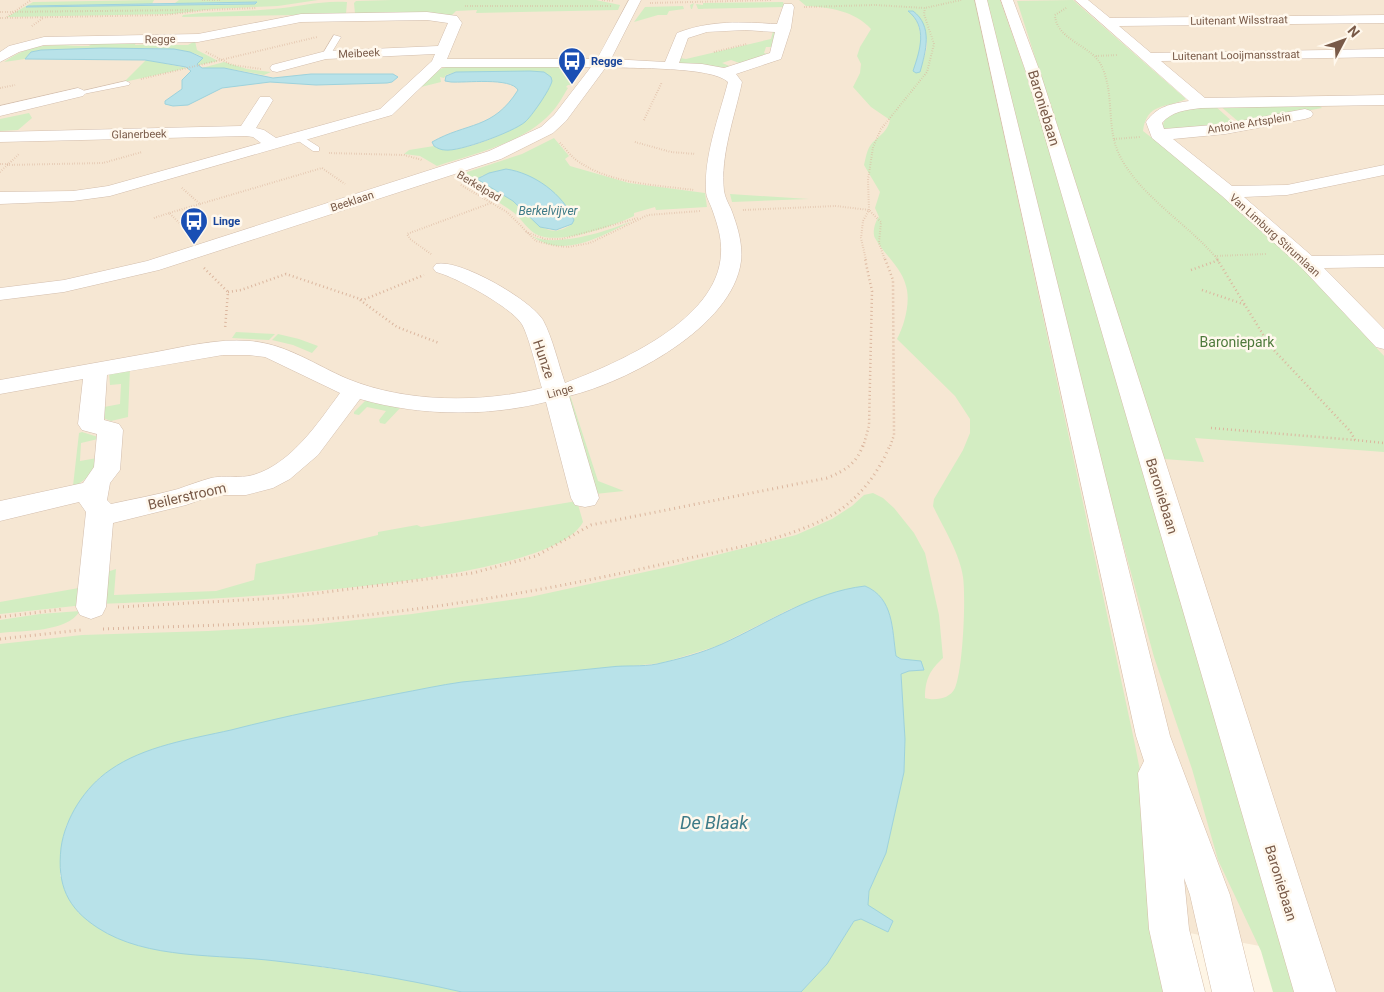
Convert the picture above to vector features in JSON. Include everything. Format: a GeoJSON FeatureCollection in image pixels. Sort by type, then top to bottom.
{"type":"FeatureCollection","features":[{"type":"Feature","properties":{"kind":"street"},"geometry":{"type":"LineString","coordinates":[[981,0],[1153,736],[1210,895],[1233,992]]}},
{"type":"Feature","properties":{"kind":"street","name":"Baroniebaan"},"geometry":{"type":"LineString","coordinates":[[1007,0],[1033,72],[1315,992]]}},
{"type":"Feature","properties":{"kind":"street"},"geometry":{"type":"LineString","coordinates":[[1082,0],[1201,103]]}},
{"type":"Feature","properties":{"kind":"street","name":"Beeklaan"},"geometry":{"type":"LineString","coordinates":[[0,294],[28,292],[99,279],[144,268],[495,155],[522,144],[547,130],[560,118],[602,63],[634,1]]}},
{"type":"Feature","properties":{"kind":"street"},"geometry":{"type":"LineString","coordinates":[[440,56],[602,63],[671,62],[724,73],[776,56],[784,28],[783,4]]}},
{"type":"Feature","properties":{"kind":"street"},"geometry":{"type":"LineString","coordinates":[[1346,5],[1384,26]]}},
{"type":"Feature","properties":{"kind":"street","name":"Regge"},"geometry":{"type":"LineString","coordinates":[[0,58],[26,44],[44,41],[198,38],[301,18],[427,16],[452,19],[455,23],[440,56],[386,112],[168,176],[96,194],[0,198]]}},
{"type":"Feature","properties":{"kind":"street","name":"Luitenant Wilsstraat"},"geometry":{"type":"LineString","coordinates":[[1108,22],[1384,19]]}},
{"type":"Feature","properties":{"kind":"street"},"geometry":{"type":"LineString","coordinates":[[671,62],[682,36],[706,28],[722,26],[784,28]]}},
{"type":"Feature","properties":{"kind":"street"},"geometry":{"type":"LineString","coordinates":[[8,38],[26,44]]}},
{"type":"Feature","properties":{"kind":"street","name":"Luitenant Looijmansstraat"},"geometry":{"type":"LineString","coordinates":[[1147,57],[1384,52]]}},
{"type":"Feature","properties":{"kind":"street","name":"Meibeek"},"geometry":{"type":"LineString","coordinates":[[277,68],[326,55],[440,56]]}},
{"type":"Feature","properties":{"kind":"street","name":"Linge"},"geometry":{"type":"LineString","coordinates":[[0,387],[219,349],[251,348],[280,354],[296,360],[335,382],[355,390],[391,399],[441,404],[510,402],[556,393],[603,377],[637,361],[679,333],[708,307],[726,278],[731,259],[731,234],[718,201],[720,156],[735,82],[731,76],[724,73]]}},
{"type":"Feature","properties":{"kind":"street"},"geometry":{"type":"LineString","coordinates":[[0,111],[78,94]]}},
{"type":"Feature","properties":{"kind":"street"},"geometry":{"type":"LineString","coordinates":[[32,136],[78,94]]}},
{"type":"Feature","properties":{"kind":"street"},"geometry":{"type":"LineString","coordinates":[[246,131],[266,100]]}},
{"type":"Feature","properties":{"kind":"street","name":"Antoine Artsplein"},"geometry":{"type":"LineString","coordinates":[[1318,101],[1329,109],[1225,129],[1158,135],[1155,129],[1154,122],[1162,113],[1201,103],[1318,101],[1383,101]]}},
{"type":"Feature","properties":{"kind":"street","name":"Glanerbeek"},"geometry":{"type":"LineString","coordinates":[[0,137],[246,131],[258,133],[275,145]]}},
{"type":"Feature","properties":{"kind":"street","name":"Van Limburg Stirumlaan"},"geometry":{"type":"LineString","coordinates":[[1158,135],[1228,192],[1302,258],[1384,342]]}},
{"type":"Feature","properties":{"kind":"street"},"geometry":{"type":"LineString","coordinates":[[1228,192],[1287,190],[1384,170]]}},
{"type":"Feature","properties":{"kind":"street"},"geometry":{"type":"LineString","coordinates":[[1302,258],[1384,261]]}},
{"type":"Feature","properties":{"kind":"street","name":"Hunze"},"geometry":{"type":"LineString","coordinates":[[443,268],[459,272],[525,313],[532,321],[556,393],[585,498]]}},
{"type":"Feature","properties":{"kind":"street"},"geometry":{"type":"LineString","coordinates":[[91,607],[97,503],[96,480],[107,470],[110,430],[91,424],[96,370]]}},
{"type":"Feature","properties":{"kind":"street","name":"Beilerstroom"},"geometry":{"type":"LineString","coordinates":[[0,511],[186,496],[199,490],[224,485],[245,486],[264,481],[286,468],[310,449],[355,390]]}},
{"type":"Feature","properties":{"kind":"street"},"geometry":{"type":"LineString","coordinates":[[1153,736],[1169,929],[1184,992]]}},
{"type":"Feature","properties":{"kind":"lane"},"geometry":{"type":"LineString","coordinates":[[326,55],[336,37]]}},
{"type":"Feature","properties":{"kind":"lane"},"geometry":{"type":"LineString","coordinates":[[78,94],[126,82]]}},
{"type":"Feature","properties":{"kind":"lane"},"geometry":{"type":"LineString","coordinates":[[300,138],[318,151]]}},
{"type":"Feature","properties":{"kind":"path"},"geometry":{"type":"LineString","coordinates":[[6,18],[31,0]]}},
{"type":"Feature","properties":{"kind":"path"},"geometry":{"type":"LineString","coordinates":[[202,0],[220,0]]}},
{"type":"Feature","properties":{"kind":"path"},"geometry":{"type":"LineString","coordinates":[[634,1],[875,5],[925,8],[961,0]]}},
{"type":"Feature","properties":{"kind":"path"},"geometry":{"type":"LineString","coordinates":[[1082,0],[1060,11],[1055,15],[1054,19],[1060,29],[1095,56],[1102,66],[1107,85],[1114,139],[1120,155],[1134,175],[1219,260],[1270,346],[1350,431],[1355,440]]}},
{"type":"Feature","properties":{"kind":"path"},"geometry":{"type":"LineString","coordinates":[[0,12],[255,8]]}},
{"type":"Feature","properties":{"kind":"path"},"geometry":{"type":"LineString","coordinates":[[0,617],[91,607],[132,607],[280,598],[473,573],[515,564],[536,556],[591,525],[832,478],[847,469],[858,458],[865,446],[868,426],[872,290],[861,238],[863,221],[870,210],[868,180],[873,147],[881,129],[927,72],[934,44],[928,21],[924,14],[925,8]]}},
{"type":"Feature","properties":{"kind":"path"},"geometry":{"type":"LineString","coordinates":[[0,18],[164,15],[205,10]]}},
{"type":"Feature","properties":{"kind":"path"},"geometry":{"type":"LineString","coordinates":[[126,82],[203,66],[248,52],[321,36]]}},
{"type":"Feature","properties":{"kind":"path"},"geometry":{"type":"LineString","coordinates":[[198,38],[197,46],[199,50],[215,59],[250,69],[277,68]]}},
{"type":"Feature","properties":{"kind":"path"},"geometry":{"type":"LineString","coordinates":[[644,120],[671,62],[756,42],[780,42]]}},
{"type":"Feature","properties":{"kind":"path"},"geometry":{"type":"LineString","coordinates":[[0,88],[15,85]]}},
{"type":"Feature","properties":{"kind":"path"},"geometry":{"type":"LineString","coordinates":[[547,130],[578,162],[590,169],[626,181],[718,201]]}},
{"type":"Feature","properties":{"kind":"path"},"geometry":{"type":"LineString","coordinates":[[1114,139],[1158,135]]}},
{"type":"Feature","properties":{"kind":"path"},"geometry":{"type":"LineString","coordinates":[[635,142],[671,152],[720,156]]}},
{"type":"Feature","properties":{"kind":"path"},"geometry":{"type":"LineString","coordinates":[[0,164],[103,163],[150,150]]}},
{"type":"Feature","properties":{"kind":"path","name":"Berkelpad"},"geometry":{"type":"LineString","coordinates":[[318,151],[409,156],[421,159],[507,212],[536,240],[545,244],[568,247],[597,240],[640,218],[718,201]]}},
{"type":"Feature","properties":{"kind":"path"},"geometry":{"type":"LineString","coordinates":[[154,218],[322,168],[363,197]]}},
{"type":"Feature","properties":{"kind":"path"},"geometry":{"type":"LineString","coordinates":[[168,176],[200,204]]}},
{"type":"Feature","properties":{"kind":"path"},"geometry":{"type":"LineString","coordinates":[[360,300],[443,268],[438,259],[410,239],[407,234],[492,203]]}},
{"type":"Feature","properties":{"kind":"path"},"geometry":{"type":"LineString","coordinates":[[169,213],[206,249]]}},
{"type":"Feature","properties":{"kind":"path"},"geometry":{"type":"LineString","coordinates":[[526,231],[545,239],[562,239],[640,218]]}},
{"type":"Feature","properties":{"kind":"path"},"geometry":{"type":"LineString","coordinates":[[189,254],[228,292],[225,336],[219,349]]}},
{"type":"Feature","properties":{"kind":"path"},"geometry":{"type":"LineString","coordinates":[[1215,256],[1302,258]]}},
{"type":"Feature","properties":{"kind":"path"},"geometry":{"type":"LineString","coordinates":[[1191,270],[1219,260]]}},
{"type":"Feature","properties":{"kind":"path"},"geometry":{"type":"LineString","coordinates":[[228,292],[241,290],[286,274],[360,300],[397,327],[440,343]]}},
{"type":"Feature","properties":{"kind":"path"},"geometry":{"type":"LineString","coordinates":[[1202,290],[1246,304]]}},
{"type":"Feature","properties":{"kind":"path"},"geometry":{"type":"LineString","coordinates":[[1212,428],[1384,443]]}},
{"type":"Feature","properties":{"kind":"shaded area"},"geometry":{"type":"Polygon","coordinates":[[[0,0],[1384,0],[1384,992],[1330,992],[1325,958],[723,847],[0,834],[0,0]]]}},
{"type":"Feature","properties":{"kind":"green space"},"geometry":{"type":"Polygon","coordinates":[[[154,0],[152,4],[175,3],[179,0],[318,0],[278,6],[213,9],[172,14],[7,17],[33,2],[154,0]],[[257,3],[26,7],[255,4],[257,3]]]}},
{"type":"Feature","properties":{"kind":"green space"},"geometry":{"type":"Polygon","coordinates":[[[596,0],[620,5],[618,10],[476,13],[477,10],[456,11],[452,15],[355,14],[354,3],[356,1],[596,0]]]}},
{"type":"Feature","properties":{"kind":"green space"},"geometry":{"type":"Polygon","coordinates":[[[799,0],[975,0],[1134,740],[1144,791],[1172,992],[801,992],[827,964],[854,921],[861,919],[870,923],[869,891],[886,853],[904,772],[905,739],[901,674],[909,671],[924,670],[896,656],[890,616],[886,606],[874,591],[865,586],[790,609],[717,646],[662,663],[458,683],[370,699],[176,743],[134,757],[100,777],[79,802],[66,826],[62,844],[60,876],[139,946],[166,951],[275,960],[414,981],[462,992],[0,992],[0,644],[82,635],[208,631],[310,625],[412,614],[530,597],[677,565],[796,535],[832,519],[852,506],[864,495],[873,493],[883,498],[894,508],[914,533],[925,553],[939,615],[943,658],[929,675],[925,698],[942,698],[953,692],[958,679],[962,650],[964,616],[963,577],[955,550],[933,506],[934,499],[963,450],[970,433],[970,419],[955,396],[897,339],[906,314],[908,299],[906,286],[900,272],[874,236],[874,227],[879,217],[875,208],[880,192],[864,165],[869,147],[886,130],[890,120],[871,107],[853,87],[860,73],[861,64],[857,56],[871,29],[857,18],[841,11],[824,7],[806,6],[799,0]],[[914,16],[919,30],[920,43],[913,71],[920,71],[927,42],[914,16]]]}},
{"type":"Feature","properties":{"kind":"green space"},"geometry":{"type":"Polygon","coordinates":[[[987,0],[1000,0],[1031,87],[1296,992],[1273,992],[1261,951],[1218,860],[1192,769],[1154,657],[1098,452],[987,0]]]}},
{"type":"Feature","properties":{"kind":"green space","name":"Baroniepark"},"geometry":{"type":"Polygon","coordinates":[[[1073,0],[1186,99],[1153,111],[1148,115],[1143,131],[1196,172],[1302,268],[1384,356],[1384,452],[1195,438],[1204,462],[1164,459],[1017,1],[1073,0]]]}},
{"type":"Feature","properties":{"kind":"green space"},"geometry":{"type":"Polygon","coordinates":[[[347,2],[346,14],[182,17],[183,15],[194,14],[347,2]]]}},
{"type":"Feature","properties":{"kind":"green space"},"geometry":{"type":"Polygon","coordinates":[[[783,2],[785,7],[698,9],[696,4],[703,5],[703,3],[783,2]]]}},
{"type":"Feature","properties":{"kind":"green space"},"geometry":{"type":"Polygon","coordinates":[[[683,6],[684,9],[669,11],[667,15],[658,15],[634,22],[645,7],[683,6]]]}},
{"type":"Feature","properties":{"kind":"green space"},"geometry":{"type":"Polygon","coordinates":[[[774,28],[780,30],[774,47],[766,47],[764,53],[772,55],[742,64],[731,60],[722,63],[732,67],[730,68],[677,63],[680,58],[686,59],[771,39],[774,28]]]}},
{"type":"Feature","properties":{"kind":"green space"},"geometry":{"type":"Polygon","coordinates":[[[137,41],[135,45],[152,44],[156,41],[172,42],[170,45],[188,45],[195,41],[197,50],[218,61],[199,65],[197,64],[201,56],[185,51],[123,48],[41,50],[35,51],[25,59],[4,62],[15,55],[36,47],[57,45],[89,46],[93,42],[137,41]]]}},
{"type":"Feature","properties":{"kind":"green space"},"geometry":{"type":"Polygon","coordinates":[[[146,60],[187,68],[124,82],[146,60]]]}},
{"type":"Feature","properties":{"kind":"green space"},"geometry":{"type":"Polygon","coordinates":[[[224,62],[247,69],[271,72],[264,75],[224,68],[202,68],[224,62]]]}},
{"type":"Feature","properties":{"kind":"green space"},"geometry":{"type":"Polygon","coordinates":[[[449,66],[578,67],[581,70],[571,85],[566,87],[568,88],[554,110],[526,133],[483,152],[437,166],[420,156],[404,154],[409,150],[434,146],[442,149],[465,147],[491,139],[522,123],[534,111],[550,87],[544,72],[456,72],[446,75],[444,78],[440,77],[441,82],[421,87],[437,70],[449,66]]]}},
{"type":"Feature","properties":{"kind":"green space"},"geometry":{"type":"Polygon","coordinates":[[[1317,104],[1322,108],[1240,123],[1219,105],[1317,104]]]}},
{"type":"Feature","properties":{"kind":"green space"},"geometry":{"type":"Polygon","coordinates":[[[1214,105],[1235,124],[1162,128],[1165,118],[1178,111],[1214,105]]]}},
{"type":"Feature","properties":{"kind":"green space"},"geometry":{"type":"Polygon","coordinates":[[[29,113],[32,118],[18,130],[0,131],[0,119],[29,113]]]}},
{"type":"Feature","properties":{"kind":"green space"},"geometry":{"type":"Polygon","coordinates":[[[554,138],[569,156],[565,159],[570,166],[629,183],[705,193],[707,207],[656,210],[655,207],[634,213],[634,216],[625,220],[586,233],[559,238],[538,235],[531,231],[513,212],[455,176],[522,154],[554,138]],[[497,171],[481,176],[480,182],[512,201],[547,229],[555,231],[572,224],[574,218],[551,191],[531,178],[497,171]]]}},
{"type":"Feature","properties":{"kind":"green space"},"geometry":{"type":"Polygon","coordinates":[[[730,194],[809,199],[732,202],[730,194]]]}},
{"type":"Feature","properties":{"kind":"green space"},"geometry":{"type":"Polygon","coordinates":[[[632,221],[596,238],[570,245],[557,246],[544,243],[532,236],[554,240],[582,237],[632,221]]]}},
{"type":"Feature","properties":{"kind":"green space"},"geometry":{"type":"Polygon","coordinates":[[[236,332],[275,334],[269,340],[232,338],[236,332]]]}},
{"type":"Feature","properties":{"kind":"green space"},"geometry":{"type":"Polygon","coordinates":[[[278,334],[318,346],[312,353],[293,345],[272,340],[278,334]]]}},
{"type":"Feature","properties":{"kind":"green space"},"geometry":{"type":"Polygon","coordinates":[[[130,368],[128,417],[111,421],[103,418],[104,407],[120,404],[121,384],[110,385],[109,372],[130,368]]]}},
{"type":"Feature","properties":{"kind":"green space"},"geometry":{"type":"Polygon","coordinates":[[[570,395],[598,481],[624,491],[595,494],[563,400],[570,395]]]}},
{"type":"Feature","properties":{"kind":"green space"},"geometry":{"type":"Polygon","coordinates":[[[366,400],[401,407],[385,424],[380,423],[379,420],[386,411],[367,407],[359,415],[354,414],[366,400]]]}},
{"type":"Feature","properties":{"kind":"green space"},"geometry":{"type":"Polygon","coordinates":[[[82,432],[98,437],[98,439],[81,443],[80,461],[97,458],[95,472],[73,486],[79,433],[82,432]]]}},
{"type":"Feature","properties":{"kind":"green space"},"geometry":{"type":"Polygon","coordinates":[[[577,501],[583,522],[556,544],[504,562],[436,576],[358,587],[203,599],[99,604],[104,573],[116,569],[114,595],[216,591],[254,580],[256,564],[378,535],[378,532],[417,525],[421,527],[577,501]]]}},
{"type":"Feature","properties":{"kind":"green space"},"geometry":{"type":"Polygon","coordinates":[[[90,586],[84,605],[0,614],[0,602],[90,586]]]}},
{"type":"Feature","properties":{"kind":"green space"},"geometry":{"type":"Polygon","coordinates":[[[80,611],[74,618],[55,627],[0,633],[0,620],[80,611]]]}},
{"type":"Feature","properties":{"kind":"water"},"geometry":{"type":"Polygon","coordinates":[[[257,2],[255,4],[26,7],[28,6],[257,2]]]}},
{"type":"Feature","properties":{"kind":"water"},"geometry":{"type":"Polygon","coordinates":[[[908,11],[913,11],[919,17],[926,31],[924,56],[920,72],[916,73],[913,71],[920,47],[920,31],[914,17],[908,11]]]}},
{"type":"Feature","properties":{"kind":"water"},"geometry":{"type":"Polygon","coordinates":[[[102,48],[174,49],[190,52],[203,58],[197,64],[202,68],[224,68],[273,78],[311,74],[393,74],[398,77],[392,82],[387,83],[316,85],[270,82],[222,88],[188,105],[173,106],[165,104],[165,101],[182,89],[182,80],[191,71],[186,67],[145,60],[25,59],[31,52],[41,50],[102,48]]]}},
{"type":"Feature","properties":{"kind":"water"},"geometry":{"type":"Polygon","coordinates":[[[456,72],[544,72],[551,77],[552,81],[540,103],[525,122],[498,136],[462,148],[444,150],[434,146],[432,142],[489,119],[509,103],[518,90],[507,83],[445,81],[446,76],[456,72]]]}},
{"type":"Feature","properties":{"kind":"water","name":"Berkelvijver"},"geometry":{"type":"Polygon","coordinates":[[[506,169],[527,175],[555,193],[574,220],[572,224],[556,230],[540,227],[513,201],[477,179],[489,173],[506,169]]]}},
{"type":"Feature","properties":{"kind":"water","name":"De Blaak"},"geometry":{"type":"Polygon","coordinates":[[[865,586],[882,598],[890,616],[896,656],[901,659],[921,661],[924,670],[909,671],[901,674],[905,739],[904,772],[886,853],[869,891],[868,905],[893,921],[888,932],[861,919],[854,921],[827,964],[801,992],[462,992],[393,978],[323,967],[276,961],[184,954],[138,946],[98,928],[79,912],[66,894],[61,873],[61,848],[67,826],[78,804],[92,785],[110,770],[153,749],[355,702],[462,682],[657,664],[690,656],[714,647],[809,601],[846,589],[865,586]]]}},
{"type":"Feature","properties":{"kind":"place","name":"Regge"},"geometry":{"type":"Point","coordinates":[572,85]}},
{"type":"Feature","properties":{"kind":"place","name":"Linge"},"geometry":{"type":"Point","coordinates":[194,245]}}]}
